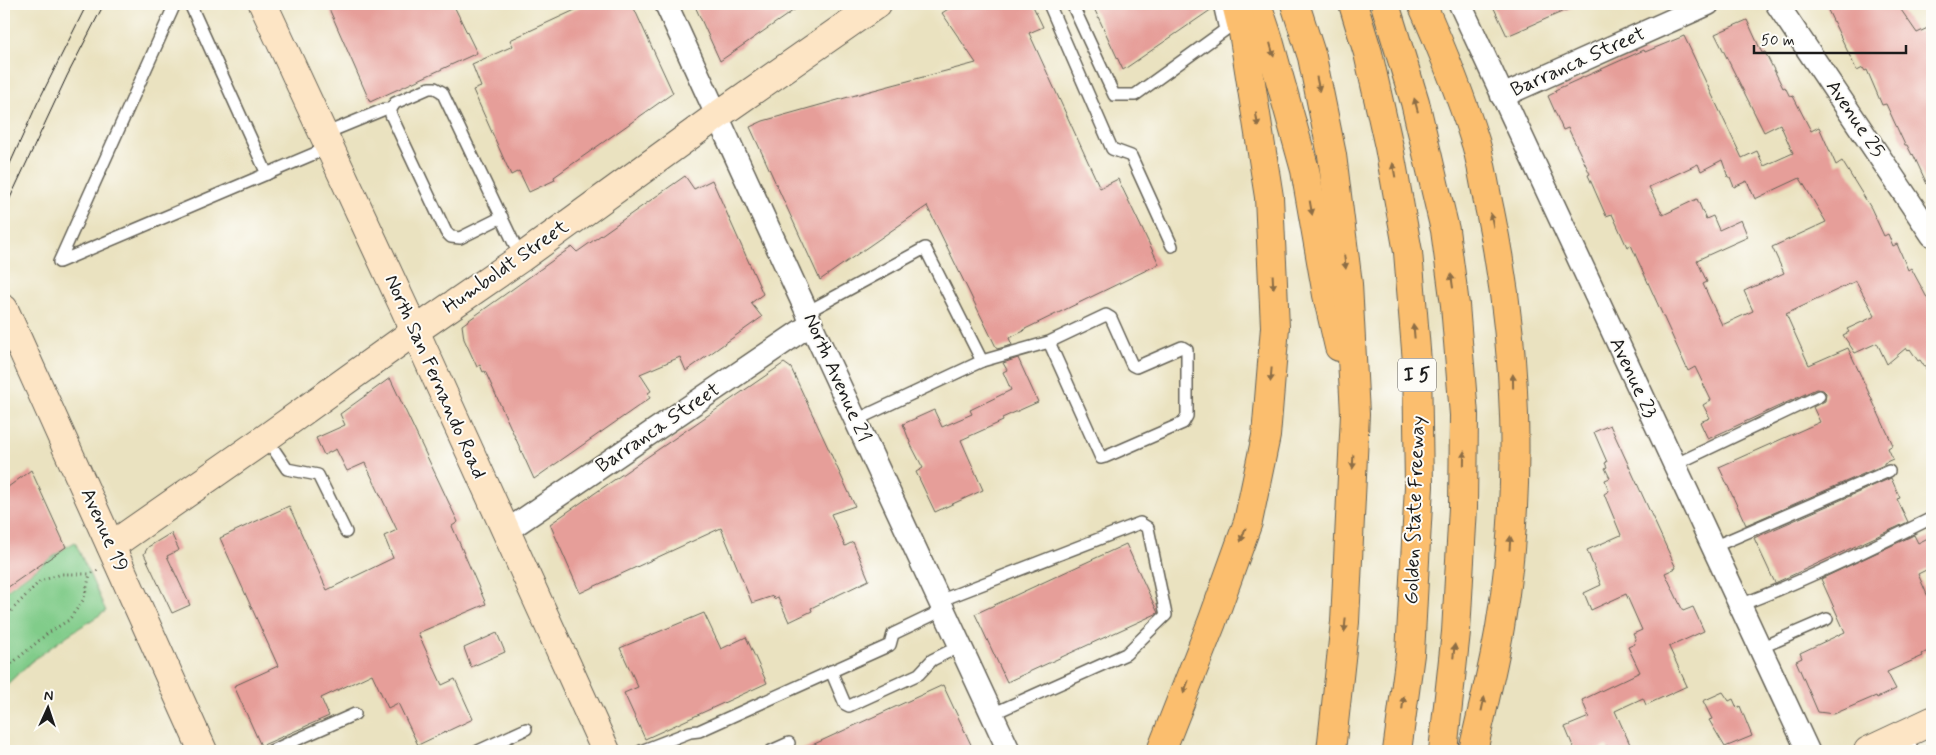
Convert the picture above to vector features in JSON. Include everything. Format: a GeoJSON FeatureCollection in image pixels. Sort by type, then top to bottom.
{"type":"FeatureCollection","features":[{"type":"Feature","properties":{"kind":"highway"},"geometry":{"type":"LineString","coordinates":[[1161,751],[1212,622],[1248,522],[1266,436],[1275,326],[1269,197],[1243,32],[1236,4]]}},
{"type":"Feature","properties":{"kind":"highway"},"geometry":{"type":"LineString","coordinates":[[1257,4],[1305,170],[1327,295],[1355,414]]}},
{"type":"Feature","properties":{"kind":"highway"},"geometry":{"type":"LineString","coordinates":[[1295,4],[1312,57],[1332,155],[1348,284],[1355,414],[1345,622],[1331,751]]}},
{"type":"Feature","properties":{"kind":"highway","name":"Golden State Freeway"},"geometry":{"type":"LineString","coordinates":[[1353,4],[1368,53],[1391,156],[1408,252],[1417,362],[1419,486],[1410,654],[1397,751]]}},
{"type":"Feature","properties":{"kind":"highway"},"geometry":{"type":"LineString","coordinates":[[1385,4],[1415,102],[1445,230],[1455,305],[1464,415],[1463,507],[1456,632],[1443,751]]}},
{"type":"Feature","properties":{"kind":"highway"},"geometry":{"type":"LineString","coordinates":[[1422,4],[1438,40],[1476,144],[1498,251],[1512,355],[1515,471],[1509,554],[1500,628],[1473,751]]}},
{"type":"Feature","properties":{"kind":"street","name":"North San Fernando Road"},"geometry":{"type":"LineString","coordinates":[[263,4],[415,330],[606,751]]}},
{"type":"Feature","properties":{"kind":"street","name":"North Avenue 21"},"geometry":{"type":"LineString","coordinates":[[666,4],[1009,751]]}},
{"type":"Feature","properties":{"kind":"street","name":"Avenue 23"},"geometry":{"type":"LineString","coordinates":[[1460,4],[1808,751]]}},
{"type":"Feature","properties":{"kind":"street","name":"Barranca Street"},"geometry":{"type":"LineString","coordinates":[[1502,96],[1708,4]]}},
{"type":"Feature","properties":{"kind":"street","name":"Avenue 25"},"geometry":{"type":"LineString","coordinates":[[1777,4],[1932,235]]}},
{"type":"Feature","properties":{"kind":"street","name":"Humboldt Street"},"geometry":{"type":"LineString","coordinates":[[114,554],[266,438],[415,330],[521,258],[871,5]]}},
{"type":"Feature","properties":{"kind":"street","name":"Avenue 19"},"geometry":{"type":"LineString","coordinates":[[4,309],[203,751]]}},
{"type":"Feature","properties":{"kind":"street","name":"Barranca Street"},"geometry":{"type":"LineString","coordinates":[[505,532],[809,318]]}},
{"type":"Feature","properties":{"kind":"street"},"geometry":{"type":"LineString","coordinates":[[1868,751],[1909,743],[1932,721]]}},
{"type":"Feature","properties":{"kind":"lane"},"geometry":{"type":"LineString","coordinates":[[176,4],[59,262],[267,174],[380,111],[391,109]]}},
{"type":"Feature","properties":{"kind":"lane"},"geometry":{"type":"LineString","coordinates":[[190,4],[267,174]]}},
{"type":"Feature","properties":{"kind":"lane"},"geometry":{"type":"LineString","coordinates":[[1049,4],[1112,149],[1131,156],[1172,246]]}},
{"type":"Feature","properties":{"kind":"lane"},"geometry":{"type":"LineString","coordinates":[[1072,4],[1114,95],[1134,95],[1225,30],[1219,4]]}},
{"type":"Feature","properties":{"kind":"lane"},"geometry":{"type":"LineString","coordinates":[[502,218],[460,238],[451,237],[446,232],[391,115],[391,109],[395,103],[429,88],[435,88],[442,92],[502,218],[521,258]]}},
{"type":"Feature","properties":{"kind":"lane"},"geometry":{"type":"LineString","coordinates":[[809,318],[925,248],[982,361]]}},
{"type":"Feature","properties":{"kind":"lane"},"geometry":{"type":"LineString","coordinates":[[856,420],[982,361],[1049,342],[1106,315],[1111,318],[1132,365],[1136,367],[1182,347],[1187,350],[1187,416],[1185,420],[1183,423],[1101,458],[1049,342]]}},
{"type":"Feature","properties":{"kind":"lane"},"geometry":{"type":"LineString","coordinates":[[1674,465],[1819,396]]}},
{"type":"Feature","properties":{"kind":"lane"},"geometry":{"type":"LineString","coordinates":[[266,438],[287,469],[318,475],[346,532]]}},
{"type":"Feature","properties":{"kind":"lane"},"geometry":{"type":"LineString","coordinates":[[1713,547],[1889,471]]}},
{"type":"Feature","properties":{"kind":"lane"},"geometry":{"type":"LineString","coordinates":[[1740,606],[1932,518]]}},
{"type":"Feature","properties":{"kind":"lane"},"geometry":{"type":"LineString","coordinates":[[641,751],[661,748],[690,732],[699,731],[890,645],[893,634],[941,606],[1140,523],[1148,528],[1166,615],[1126,654],[992,714]]}},
{"type":"Feature","properties":{"kind":"lane"},"geometry":{"type":"LineString","coordinates":[[1760,648],[1827,619]]}},
{"type":"Feature","properties":{"kind":"lane"},"geometry":{"type":"LineString","coordinates":[[831,671],[845,704],[849,706],[919,674],[932,660],[960,646]]}},
{"type":"Feature","properties":{"kind":"lane"},"geometry":{"type":"LineString","coordinates":[[271,751],[355,714]]}},
{"type":"Feature","properties":{"kind":"lane"},"geometry":{"type":"LineString","coordinates":[[478,751],[526,729]]}},
{"type":"Feature","properties":{"kind":"lane"},"geometry":{"type":"LineString","coordinates":[[771,751],[788,744]]}},
{"type":"Feature","properties":{"kind":"path"},"geometry":{"type":"LineString","coordinates":[[4,670],[48,633],[69,620],[84,599],[90,574],[114,554]]}},
{"type":"Feature","properties":{"kind":"path"},"geometry":{"type":"LineString","coordinates":[[4,618],[40,581],[62,574],[90,574]]}},
{"type":"Feature","properties":{"kind":"green space"},"geometry":{"type":"Polygon","coordinates":[[[75,542],[106,611],[32,661],[4,687],[4,592],[75,542]]]}},
{"type":"Feature","properties":{"kind":"building"},"geometry":{"type":"Polygon","coordinates":[[[327,4],[453,4],[477,53],[370,102],[327,4]]]}},
{"type":"Feature","properties":{"kind":"building"},"geometry":{"type":"Polygon","coordinates":[[[588,4],[632,4],[673,93],[554,177],[555,180],[529,192],[519,171],[511,175],[473,90],[481,87],[472,64],[513,46],[510,40],[588,4]]]}},
{"type":"Feature","properties":{"kind":"building"},"geometry":{"type":"Polygon","coordinates":[[[694,4],[803,4],[720,61],[694,4]]]}},
{"type":"Feature","properties":{"kind":"building"},"geometry":{"type":"Polygon","coordinates":[[[956,4],[1032,4],[1043,27],[1029,33],[1100,188],[1118,179],[1159,264],[1023,330],[1009,338],[1012,345],[997,349],[927,206],[820,280],[750,127],[763,121],[976,63],[942,13],[956,4]]]}},
{"type":"Feature","properties":{"kind":"building"},"geometry":{"type":"Polygon","coordinates":[[[1092,4],[1212,4],[1212,9],[1123,70],[1092,4]]]}},
{"type":"Feature","properties":{"kind":"building"},"geometry":{"type":"Polygon","coordinates":[[[1492,4],[1580,4],[1507,36],[1492,4]]]}},
{"type":"Feature","properties":{"kind":"building"},"geometry":{"type":"Polygon","coordinates":[[[1825,4],[1897,4],[1917,33],[1932,26],[1932,195],[1913,154],[1905,145],[1886,104],[1882,105],[1867,70],[1865,71],[1863,68],[1857,71],[1825,4]]]}},
{"type":"Feature","properties":{"kind":"building"},"geometry":{"type":"Polygon","coordinates":[[[1747,20],[1762,53],[1765,52],[1783,88],[1785,87],[1790,97],[1793,96],[1811,131],[1819,127],[1836,165],[1842,161],[1871,208],[1884,236],[1888,234],[1893,246],[1897,244],[1908,270],[1911,268],[1932,307],[1932,378],[1910,349],[1908,351],[1906,348],[1887,364],[1877,343],[1855,353],[1843,335],[1849,332],[1847,329],[1875,316],[1856,281],[1786,314],[1809,365],[1848,348],[1893,445],[1888,448],[1893,459],[1884,463],[1884,465],[1746,525],[1719,467],[1820,422],[1813,407],[1825,401],[1826,393],[1823,390],[1816,389],[1708,439],[1700,422],[1710,418],[1703,405],[1711,400],[1695,367],[1688,371],[1631,245],[1627,247],[1612,214],[1606,216],[1588,175],[1590,174],[1568,128],[1563,130],[1548,96],[1556,92],[1555,90],[1644,50],[1645,52],[1684,36],[1742,158],[1757,151],[1764,166],[1793,153],[1780,124],[1764,132],[1715,34],[1747,20]],[[1722,160],[1701,171],[1698,164],[1649,187],[1663,215],[1697,199],[1706,219],[1713,216],[1719,230],[1741,220],[1748,237],[1697,260],[1707,282],[1703,284],[1722,325],[1753,311],[1744,291],[1784,273],[1772,247],[1826,222],[1800,178],[1755,199],[1747,181],[1734,187],[1730,177],[1728,177],[1722,160]]]}},
{"type":"Feature","properties":{"kind":"building"},"geometry":{"type":"Polygon","coordinates":[[[685,176],[694,189],[712,180],[763,294],[751,303],[762,317],[686,371],[680,357],[640,374],[651,391],[648,393],[650,398],[534,479],[485,371],[483,372],[480,365],[477,367],[464,339],[462,325],[563,253],[572,247],[577,252],[685,176]]]}},
{"type":"Feature","properties":{"kind":"building"},"geometry":{"type":"Polygon","coordinates":[[[1018,358],[1038,402],[1002,418],[1003,421],[961,440],[983,490],[935,512],[916,472],[923,468],[903,424],[934,410],[942,427],[972,414],[970,410],[1011,390],[1003,372],[1007,370],[1003,363],[1018,358]]]}},
{"type":"Feature","properties":{"kind":"building"},"geometry":{"type":"Polygon","coordinates":[[[784,363],[791,368],[855,506],[831,514],[845,546],[853,542],[869,580],[811,608],[812,611],[789,622],[778,597],[774,599],[773,596],[752,603],[721,528],[580,593],[550,524],[784,363]]]}},
{"type":"Feature","properties":{"kind":"building"},"geometry":{"type":"Polygon","coordinates":[[[390,378],[458,522],[452,526],[486,604],[418,633],[442,685],[455,679],[473,719],[418,745],[398,703],[388,708],[372,674],[321,698],[329,716],[261,746],[234,686],[278,666],[220,538],[289,506],[327,590],[393,558],[384,536],[397,530],[365,463],[347,471],[336,449],[324,455],[316,438],[345,425],[340,414],[390,378]]]}},
{"type":"Feature","properties":{"kind":"building"},"geometry":{"type":"Polygon","coordinates":[[[1610,425],[1676,568],[1665,573],[1683,611],[1693,607],[1704,631],[1669,647],[1687,686],[1646,705],[1643,698],[1615,711],[1633,751],[1609,751],[1607,746],[1595,751],[1575,751],[1565,727],[1589,717],[1582,700],[1640,672],[1628,647],[1635,644],[1634,641],[1636,640],[1633,634],[1642,630],[1626,594],[1591,610],[1584,593],[1601,585],[1587,550],[1621,535],[1604,494],[1609,491],[1605,480],[1610,478],[1605,468],[1607,467],[1605,463],[1607,462],[1594,432],[1610,425]]]}},
{"type":"Feature","properties":{"kind":"building"},"geometry":{"type":"Polygon","coordinates":[[[31,470],[66,547],[4,590],[4,490],[31,470]]]}},
{"type":"Feature","properties":{"kind":"building"},"geometry":{"type":"Polygon","coordinates":[[[1891,478],[1900,498],[1897,499],[1908,522],[1775,583],[1754,538],[1891,478]]]}},
{"type":"Feature","properties":{"kind":"building"},"geometry":{"type":"Polygon","coordinates":[[[171,533],[179,550],[167,556],[190,605],[172,613],[144,554],[148,547],[171,533]]]}},
{"type":"Feature","properties":{"kind":"building"},"geometry":{"type":"Polygon","coordinates":[[[1914,535],[1918,543],[1932,536],[1932,567],[1918,574],[1932,606],[1932,649],[1922,654],[1923,656],[1887,672],[1896,689],[1834,714],[1818,712],[1796,661],[1802,658],[1800,653],[1845,632],[1821,579],[1914,535]]]}},
{"type":"Feature","properties":{"kind":"building"},"geometry":{"type":"Polygon","coordinates":[[[1126,544],[1158,613],[1007,682],[975,614],[1126,544]]]}},
{"type":"Feature","properties":{"kind":"building"},"geometry":{"type":"Polygon","coordinates":[[[704,613],[721,649],[746,637],[767,683],[645,739],[624,693],[638,687],[620,648],[704,613]]]}},
{"type":"Feature","properties":{"kind":"building"},"geometry":{"type":"Polygon","coordinates":[[[497,633],[505,652],[471,667],[464,648],[497,633]]]}},
{"type":"Feature","properties":{"kind":"building"},"geometry":{"type":"Polygon","coordinates":[[[943,685],[974,751],[799,751],[943,685]]]}},
{"type":"Feature","properties":{"kind":"building"},"geometry":{"type":"Polygon","coordinates":[[[1723,692],[1729,701],[1733,699],[1737,708],[1740,706],[1752,736],[1725,747],[1709,720],[1712,719],[1703,701],[1723,692]]]}},
{"type":"Feature","properties":{"kind":"tram line"},"geometry":{"type":"LineString","coordinates":[[4,177],[37,104],[87,4]]}},
{"type":"Feature","properties":{"kind":"tram line"},"geometry":{"type":"LineString","coordinates":[[4,211],[67,76],[104,4]]}}]}
